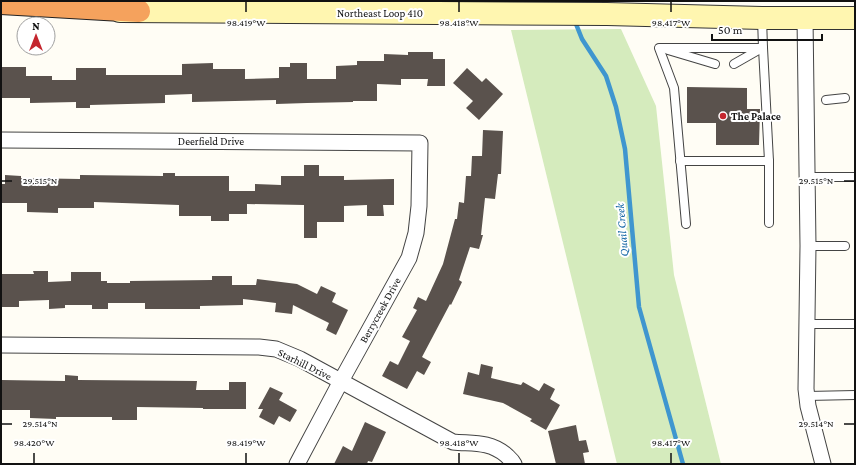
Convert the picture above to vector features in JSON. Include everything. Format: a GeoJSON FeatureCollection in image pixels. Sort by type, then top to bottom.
{"type":"FeatureCollection","features":[{"type":"Feature","properties":{"kind":"highway"},"geometry":{"type":"LineString","coordinates":[[1,3],[139,11]]}},
{"type":"Feature","properties":{"kind":"main road","name":"Northeast Loop 410"},"geometry":{"type":"LineString","coordinates":[[1,14],[139,11],[607,14],[762,18],[855,18]]}},
{"type":"Feature","properties":{"kind":"street"},"geometry":{"type":"LineString","coordinates":[[805,18],[808,246],[807,396],[808,406],[823,464]]}},
{"type":"Feature","properties":{"kind":"street","name":"Deerfield Drive"},"geometry":{"type":"LineString","coordinates":[[1,140],[420,143]]}},
{"type":"Feature","properties":{"kind":"street","name":"Berrycreek Drive"},"geometry":{"type":"LineString","coordinates":[[297,464],[409,258],[416,233],[419,206],[420,143]]}},
{"type":"Feature","properties":{"kind":"street","name":"Starhill Drive"},"geometry":{"type":"LineString","coordinates":[[1,345],[259,347],[276,349],[300,359],[453,442],[476,443],[497,448],[513,460],[514,464]]}},
{"type":"Feature","properties":{"kind":"lane"},"geometry":{"type":"LineString","coordinates":[[762,18],[762,48],[769,161],[769,223]]}},
{"type":"Feature","properties":{"kind":"lane"},"geometry":{"type":"LineString","coordinates":[[659,48],[762,48]]}},
{"type":"Feature","properties":{"kind":"lane"},"geometry":{"type":"LineString","coordinates":[[659,48],[715,64]]}},
{"type":"Feature","properties":{"kind":"lane"},"geometry":{"type":"LineString","coordinates":[[659,48],[674,88],[686,224]]}},
{"type":"Feature","properties":{"kind":"lane"},"geometry":{"type":"LineString","coordinates":[[734,64],[762,48]]}},
{"type":"Feature","properties":{"kind":"lane"},"geometry":{"type":"LineString","coordinates":[[826,100],[845,98]]}},
{"type":"Feature","properties":{"kind":"lane"},"geometry":{"type":"LineString","coordinates":[[680,161],[769,161]]}},
{"type":"Feature","properties":{"kind":"lane"},"geometry":{"type":"LineString","coordinates":[[807,177],[855,177]]}},
{"type":"Feature","properties":{"kind":"lane"},"geometry":{"type":"LineString","coordinates":[[808,246],[845,246]]}},
{"type":"Feature","properties":{"kind":"lane"},"geometry":{"type":"LineString","coordinates":[[807,324],[855,324]]}},
{"type":"Feature","properties":{"kind":"lane"},"geometry":{"type":"LineString","coordinates":[[807,396],[855,395]]}},
{"type":"Feature","properties":{"kind":"green space"},"geometry":{"type":"Polygon","coordinates":[[[621,29],[656,106],[674,275],[721,464],[617,464],[511,30],[621,29]]]}},
{"type":"Feature","properties":{"kind":"building"},"geometry":{"type":"Polygon","coordinates":[[[408,52],[433,52],[433,59],[445,59],[445,86],[427,86],[428,79],[401,79],[401,85],[377,84],[377,101],[353,102],[276,104],[276,100],[192,102],[192,94],[165,95],[165,103],[90,105],[90,108],[76,108],[76,102],[30,103],[30,98],[1,98],[1,67],[26,67],[26,76],[52,76],[52,80],[76,80],[76,68],[106,68],[106,75],[182,75],[182,64],[213,63],[213,69],[245,69],[245,79],[279,78],[279,67],[290,67],[290,63],[307,63],[307,79],[336,79],[336,66],[357,65],[357,61],[384,61],[384,54],[408,55],[408,52]]]}},
{"type":"Feature","properties":{"kind":"building"},"geometry":{"type":"Polygon","coordinates":[[[467,68],[482,82],[486,78],[503,94],[479,120],[466,108],[473,101],[453,83],[467,68]]]}},
{"type":"Feature","properties":{"kind":"building","name":"The Palace"},"geometry":{"type":"Polygon","coordinates":[[[687,87],[747,88],[747,109],[760,109],[759,145],[716,145],[716,123],[687,123],[687,87]]]}},
{"type":"Feature","properties":{"kind":"building"},"geometry":{"type":"Polygon","coordinates":[[[483,130],[503,131],[501,174],[498,174],[495,199],[485,198],[481,235],[483,235],[479,249],[470,247],[459,280],[462,282],[422,357],[431,362],[424,375],[417,371],[407,389],[382,376],[390,361],[398,365],[410,341],[402,337],[417,310],[413,308],[418,297],[426,301],[443,264],[455,219],[457,219],[459,202],[464,203],[466,176],[471,176],[472,156],[482,156],[483,130]]]}},
{"type":"Feature","properties":{"kind":"building"},"geometry":{"type":"Polygon","coordinates":[[[304,165],[319,165],[319,176],[344,176],[344,180],[394,179],[394,205],[383,205],[384,216],[367,216],[367,205],[344,206],[344,222],[317,222],[317,238],[304,238],[304,205],[247,204],[247,214],[229,214],[229,221],[211,221],[211,216],[179,216],[179,205],[94,202],[94,208],[58,208],[58,213],[27,212],[27,203],[1,203],[1,184],[5,184],[5,175],[21,176],[21,178],[80,179],[80,175],[163,176],[163,173],[175,173],[175,176],[229,176],[229,191],[255,191],[255,184],[281,185],[281,176],[304,176],[304,165]]]}},
{"type":"Feature","properties":{"kind":"building"},"geometry":{"type":"Polygon","coordinates":[[[33,271],[48,271],[48,282],[71,281],[71,272],[101,272],[101,281],[107,281],[107,283],[130,283],[130,281],[212,280],[212,276],[232,276],[232,285],[256,285],[257,279],[297,284],[317,294],[321,286],[336,293],[332,302],[348,310],[336,335],[326,330],[329,323],[293,305],[292,314],[275,312],[276,303],[243,299],[243,305],[200,306],[200,309],[145,309],[145,303],[108,303],[108,309],[92,309],[92,305],[65,305],[65,308],[49,309],[49,300],[19,301],[19,307],[1,307],[1,274],[34,274],[33,271]]]}},
{"type":"Feature","properties":{"kind":"building"},"geometry":{"type":"Polygon","coordinates":[[[481,364],[493,367],[491,378],[521,385],[523,382],[539,391],[544,383],[555,389],[550,399],[560,405],[546,430],[530,421],[532,419],[503,403],[463,394],[468,372],[479,375],[481,364]]]}},
{"type":"Feature","properties":{"kind":"building"},"geometry":{"type":"Polygon","coordinates":[[[65,375],[78,376],[78,380],[197,381],[196,390],[229,390],[229,382],[246,382],[246,409],[137,407],[137,420],[112,420],[112,417],[56,417],[56,419],[30,418],[30,410],[1,410],[1,380],[65,381],[65,375]]]}},
{"type":"Feature","properties":{"kind":"building"},"geometry":{"type":"Polygon","coordinates":[[[270,387],[283,393],[279,400],[297,410],[290,422],[279,416],[274,425],[259,417],[263,409],[258,409],[270,387]]]}},
{"type":"Feature","properties":{"kind":"building"},"geometry":{"type":"Polygon","coordinates":[[[365,422],[386,432],[372,462],[368,461],[367,464],[334,464],[343,446],[352,451],[365,422]]]}},
{"type":"Feature","properties":{"kind":"building"},"geometry":{"type":"Polygon","coordinates":[[[576,425],[579,441],[586,440],[589,452],[583,453],[585,464],[556,464],[548,431],[576,425]]]}},
{"type":"Feature","properties":{"kind":"waterway","name":"Quail Creek"},"geometry":{"type":"LineString","coordinates":[[574,19],[582,39],[606,76],[616,107],[625,149],[639,307],[683,464]]}},
{"type":"Feature","properties":{"kind":"place","name":"The Palace"},"geometry":{"type":"Point","coordinates":[723,116]}}]}
